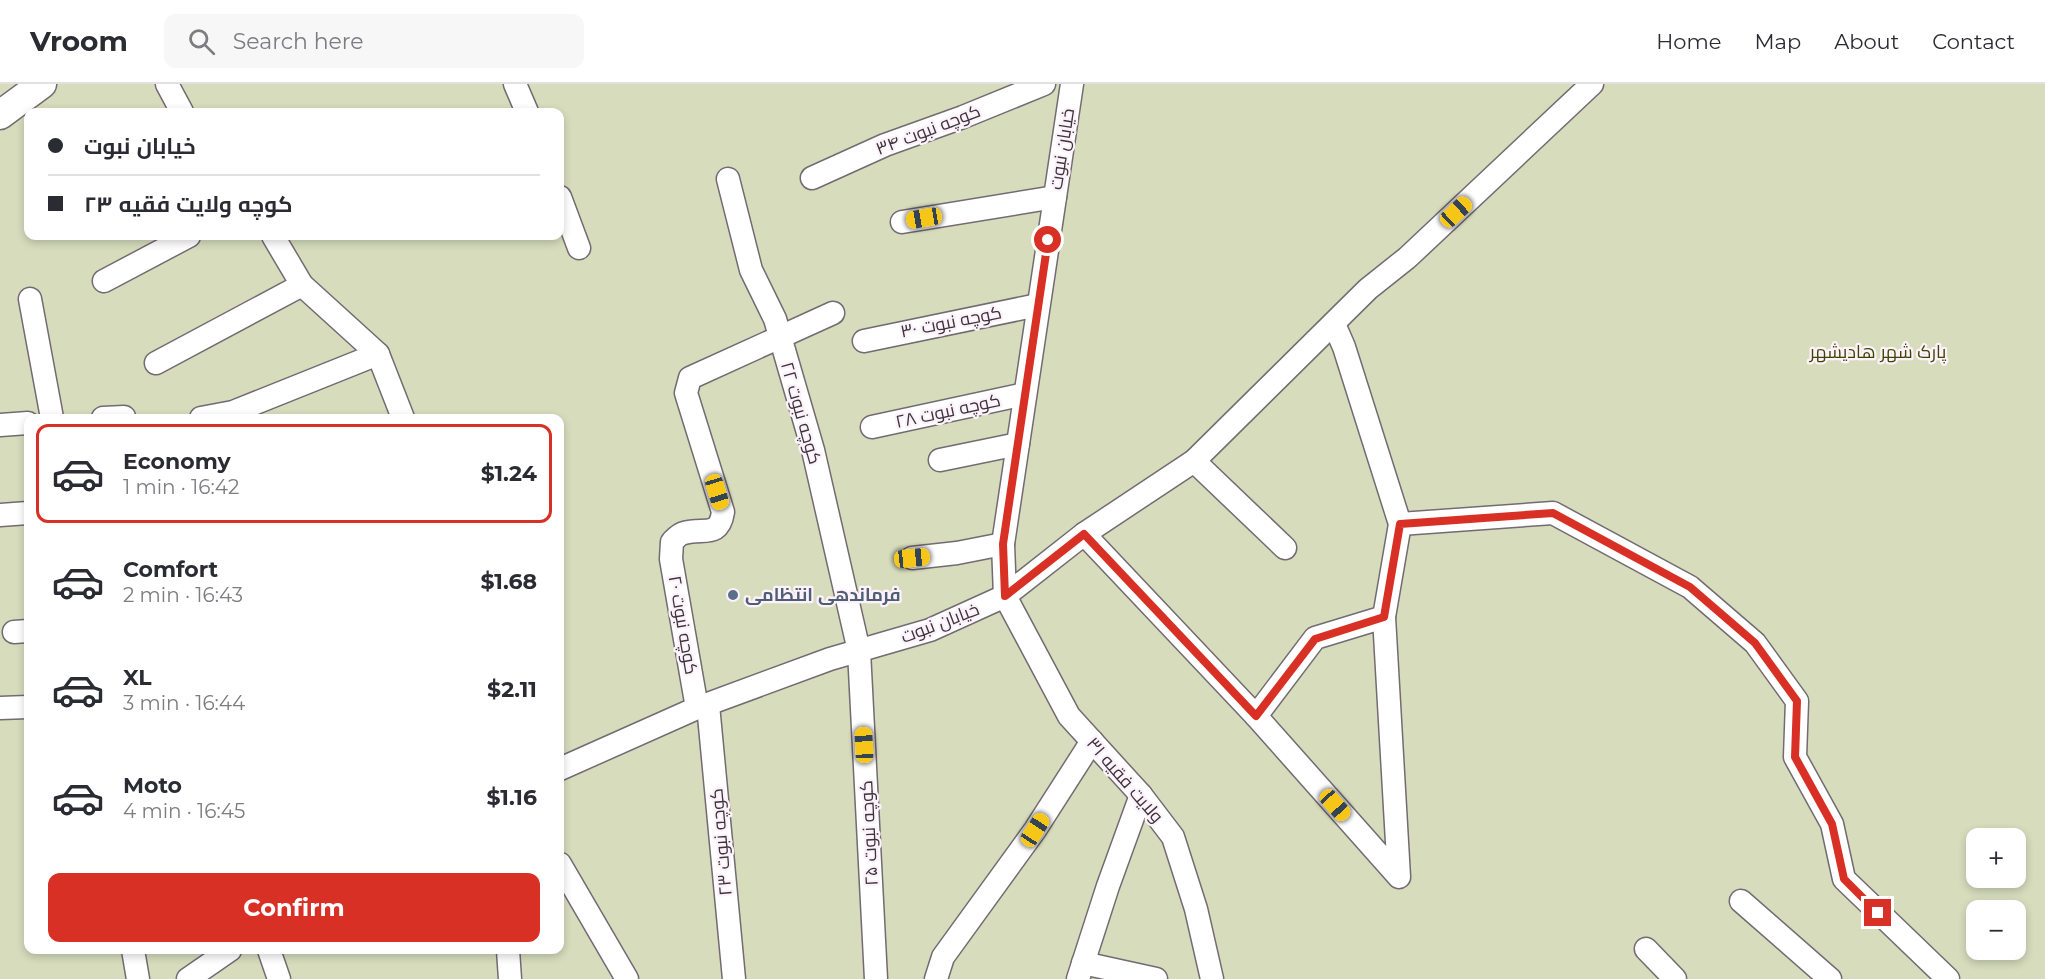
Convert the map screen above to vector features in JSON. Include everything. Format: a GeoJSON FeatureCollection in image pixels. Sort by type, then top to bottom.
{"type":"FeatureCollection","features":[{"type":"Feature","properties":{"kind":"main road"},"geometry":{"type":"LineString","coordinates":[[0,115],[42,84]]}},
{"type":"Feature","properties":{"kind":"street"},"geometry":{"type":"LineString","coordinates":[[167,84],[180,108]]}},
{"type":"Feature","properties":{"kind":"street"},"geometry":{"type":"LineString","coordinates":[[515,84],[525,108]]}},
{"type":"Feature","properties":{"kind":"street","name":"کوچه نبوت ۳۴"},"geometry":{"type":"LineString","coordinates":[[812,178],[885,145],[1044,84]]}},
{"type":"Feature","properties":{"kind":"street","name":"خیابان نبوت"},"geometry":{"type":"LineString","coordinates":[[564,762],[703,706],[830,659],[930,630],[1005,596],[1003,544],[1072,84]]}},
{"type":"Feature","properties":{"kind":"street"},"geometry":{"type":"LineString","coordinates":[[1005,596],[1084,534],[1194,461],[1368,289],[1407,258],[1592,84]]}},
{"type":"Feature","properties":{"kind":"street","name":"کوچه نبوت ۲۲"},"geometry":{"type":"LineString","coordinates":[[728,179],[751,270],[775,319],[813,450],[859,651]]}},
{"type":"Feature","properties":{"kind":"street"},"geometry":{"type":"LineString","coordinates":[[902,222],[1055,197]]}},
{"type":"Feature","properties":{"kind":"street"},"geometry":{"type":"LineString","coordinates":[[564,208],[579,248]]}},
{"type":"Feature","properties":{"kind":"street"},"geometry":{"type":"LineString","coordinates":[[105,281],[182,240]]}},
{"type":"Feature","properties":{"kind":"street"},"geometry":{"type":"LineString","coordinates":[[275,240],[302,285],[378,354],[401,414]]}},
{"type":"Feature","properties":{"kind":"street"},"geometry":{"type":"LineString","coordinates":[[156,363],[302,285]]}},
{"type":"Feature","properties":{"kind":"street"},"geometry":{"type":"LineString","coordinates":[[30,299],[51,414]]}},
{"type":"Feature","properties":{"kind":"street","name":"کوچه نبوت ۳۰"},"geometry":{"type":"LineString","coordinates":[[864,341],[1038,305]]}},
{"type":"Feature","properties":{"kind":"street"},"geometry":{"type":"LineString","coordinates":[[780,337],[833,313]]}},
{"type":"Feature","properties":{"kind":"street"},"geometry":{"type":"LineString","coordinates":[[1084,534],[1256,716],[1399,877],[1384,617],[1400,524],[1344,347],[1334,324]]}},
{"type":"Feature","properties":{"kind":"street","name":"کوچه نبوت ۲۰"},"geometry":{"type":"LineString","coordinates":[[703,706],[671,560],[672,542],[682,533],[712,531],[721,522],[723,512],[686,393],[690,378],[780,337]]}},
{"type":"Feature","properties":{"kind":"street"},"geometry":{"type":"LineString","coordinates":[[222,414],[233,412],[378,354]]}},
{"type":"Feature","properties":{"kind":"street","name":"کوچه نبوت ۲۸"},"geometry":{"type":"LineString","coordinates":[[872,427],[1025,394]]}},
{"type":"Feature","properties":{"kind":"street"},"geometry":{"type":"LineString","coordinates":[[0,425],[24,423]]}},
{"type":"Feature","properties":{"kind":"street"},"geometry":{"type":"LineString","coordinates":[[940,460],[1017,444]]}},
{"type":"Feature","properties":{"kind":"street"},"geometry":{"type":"LineString","coordinates":[[1194,461],[1285,548]]}},
{"type":"Feature","properties":{"kind":"street"},"geometry":{"type":"LineString","coordinates":[[0,515],[24,513]]}},
{"type":"Feature","properties":{"kind":"street"},"geometry":{"type":"LineString","coordinates":[[1400,524],[1553,513],[1690,587],[1755,643],[1797,701],[1795,757],[1832,824],[1844,879],[1948,979]]}},
{"type":"Feature","properties":{"kind":"street"},"geometry":{"type":"LineString","coordinates":[[912,558],[957,553],[1003,544]]}},
{"type":"Feature","properties":{"kind":"street","name":"ولایت فقیه ۳۱"},"geometry":{"type":"LineString","coordinates":[[1005,596],[1069,716],[1141,795],[1173,837],[1196,909],[1212,979]]}},
{"type":"Feature","properties":{"kind":"street"},"geometry":{"type":"LineString","coordinates":[[1256,716],[1315,639],[1384,617]]}},
{"type":"Feature","properties":{"kind":"street","name":"کوچه نبوت ۲۵"},"geometry":{"type":"LineString","coordinates":[[859,651],[876,979]]}},
{"type":"Feature","properties":{"kind":"street","name":"کوچه نبوت ۲۳"},"geometry":{"type":"LineString","coordinates":[[703,706],[734,979]]}},
{"type":"Feature","properties":{"kind":"street"},"geometry":{"type":"LineString","coordinates":[[0,708],[24,707]]}},
{"type":"Feature","properties":{"kind":"street"},"geometry":{"type":"LineString","coordinates":[[936,979],[943,957],[1035,830],[1092,741]]}},
{"type":"Feature","properties":{"kind":"street"},"geometry":{"type":"LineString","coordinates":[[1141,795],[1108,886],[1081,971],[1156,979]]}},
{"type":"Feature","properties":{"kind":"street"},"geometry":{"type":"LineString","coordinates":[[564,871],[627,979]]}},
{"type":"Feature","properties":{"kind":"street"},"geometry":{"type":"LineString","coordinates":[[1741,901],[1830,979]]}},
{"type":"Feature","properties":{"kind":"street"},"geometry":{"type":"LineString","coordinates":[[1646,950],[1675,979]]}},
{"type":"Feature","properties":{"kind":"street"},"geometry":{"type":"LineString","coordinates":[[135,954],[138,979]]}},
{"type":"Feature","properties":{"kind":"street"},"geometry":{"type":"LineString","coordinates":[[188,979],[224,954]]}},
{"type":"Feature","properties":{"kind":"street"},"geometry":{"type":"LineString","coordinates":[[270,954],[279,979]]}},
{"type":"Feature","properties":{"kind":"street"},"geometry":{"type":"LineString","coordinates":[[508,954],[510,979]]}},
{"type":"Feature","properties":{"kind":"green space","name":"پارک شهر هادیشهر"},"geometry":{"type":"Polygon","coordinates":[[[0,84],[2045,84],[2045,979],[0,979],[0,84]]]}},
{"type":"Feature","properties":{"kind":"place","name":"فرماندهی انتظامی"},"geometry":{"type":"Point","coordinates":[733,595]}},
{"type":"Feature","properties":{"kind":"route"},"geometry":{"type":"LineString","coordinates":[[1048,240],[1003,544],[1005,596],[1084,534],[1256,716],[1315,639],[1384,617],[1400,524],[1553,513],[1690,587],[1755,643],[1797,701],[1795,757],[1832,824],[1844,879],[1878,913]]}}]}
